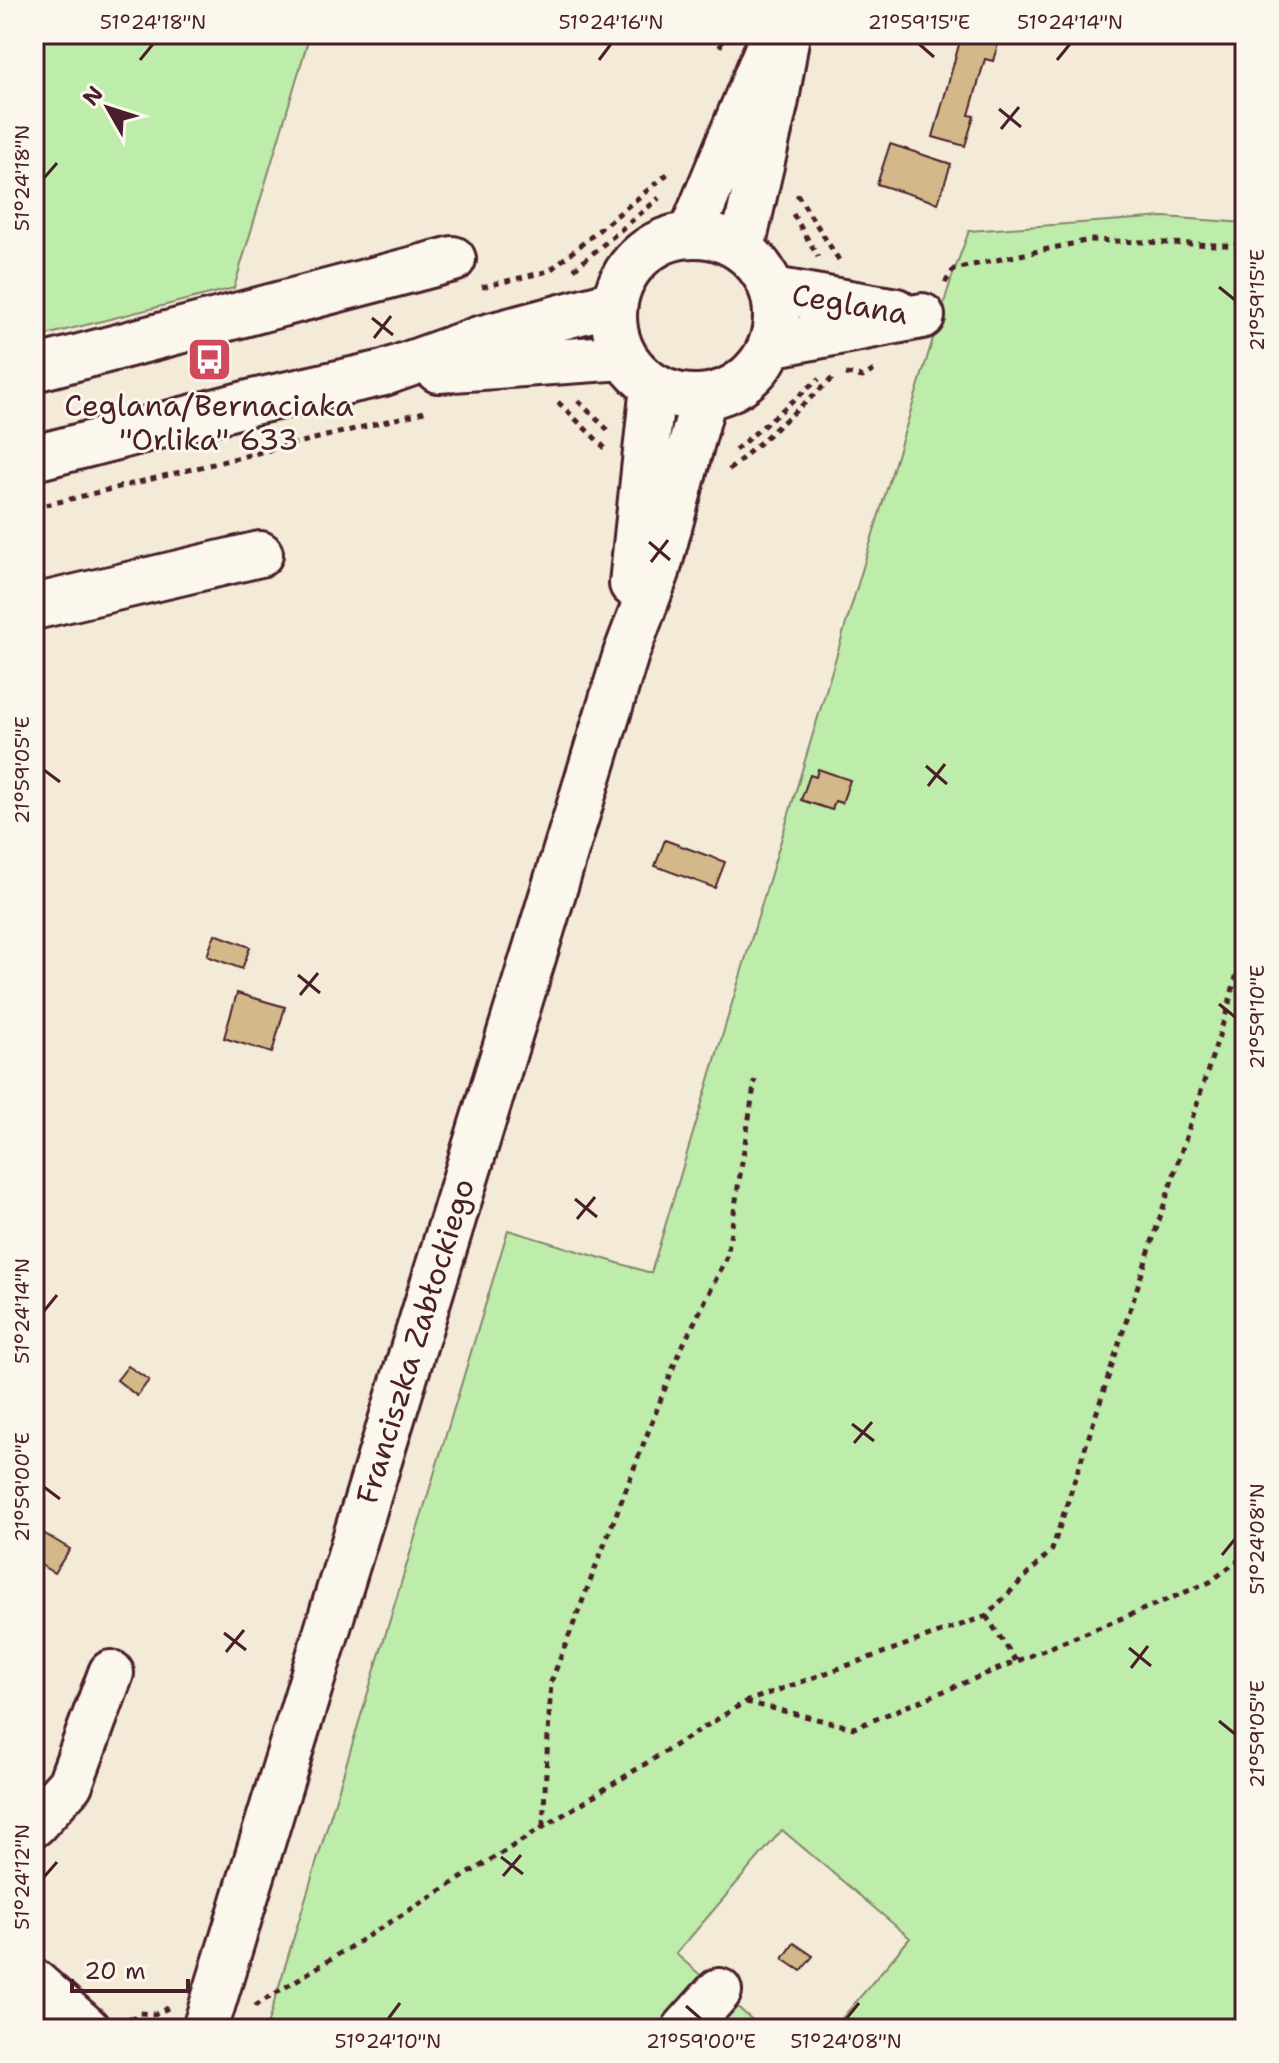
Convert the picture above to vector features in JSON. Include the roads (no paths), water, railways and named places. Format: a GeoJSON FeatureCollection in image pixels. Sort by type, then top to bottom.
{"type":"FeatureCollection","features":[{"type":"Feature","properties":{"kind":"street"},"geometry":{"type":"LineString","coordinates":[[691,234],[774,34]]}},
{"type":"Feature","properties":{"kind":"street"},"geometry":{"type":"LineString","coordinates":[[742,248],[776,100],[787,34]]}},
{"type":"Feature","properties":{"kind":"street"},"geometry":{"type":"LineString","coordinates":[[691,234],[718,237],[742,248],[760,266],[773,290],[777,317],[771,345],[756,370],[733,388],[704,397],[678,396],[639,371],[615,331],[614,303],[623,276],[641,255],[664,240],[691,234]]}},
{"type":"Feature","properties":{"kind":"street"},"geometry":{"type":"LineString","coordinates":[[34,369],[453,259]]}},
{"type":"Feature","properties":{"kind":"street","name":"Ceglana"},"geometry":{"type":"LineString","coordinates":[[773,290],[845,316],[922,316]]}},
{"type":"Feature","properties":{"kind":"street"},"geometry":{"type":"LineString","coordinates":[[34,458],[253,402],[384,373],[479,339],[614,303]]}},
{"type":"Feature","properties":{"kind":"street","name":"Ceglana"},"geometry":{"type":"LineString","coordinates":[[771,345],[845,316]]}},
{"type":"Feature","properties":{"kind":"street"},"geometry":{"type":"LineString","coordinates":[[384,373],[639,371]]}},
{"type":"Feature","properties":{"kind":"street","name":"Franciszka Zabłockiego"},"geometry":{"type":"LineString","coordinates":[[626,654],[639,371]]}},
{"type":"Feature","properties":{"kind":"street","name":"Franciszka Zabłockiego"},"geometry":{"type":"LineString","coordinates":[[205,2029],[626,654],[657,572],[704,397]]}},
{"type":"Feature","properties":{"kind":"street"},"geometry":{"type":"LineString","coordinates":[[34,607],[260,554]]}},
{"type":"Feature","properties":{"kind":"street"},"geometry":{"type":"LineString","coordinates":[[34,1824],[70,1784],[111,1673]]}},
{"type":"Feature","properties":{"kind":"street"},"geometry":{"type":"LineString","coordinates":[[34,1982],[87,2029]]}},
{"type":"Feature","properties":{"kind":"street"},"geometry":{"type":"LineString","coordinates":[[685,2029],[719,1991]]}},
{"type":"Feature","properties":{"kind":"place","name":"Ceglana/Bernaciaka \"Orlika\" 633"},"geometry":{"type":"Point","coordinates":[209,359]}}]}
